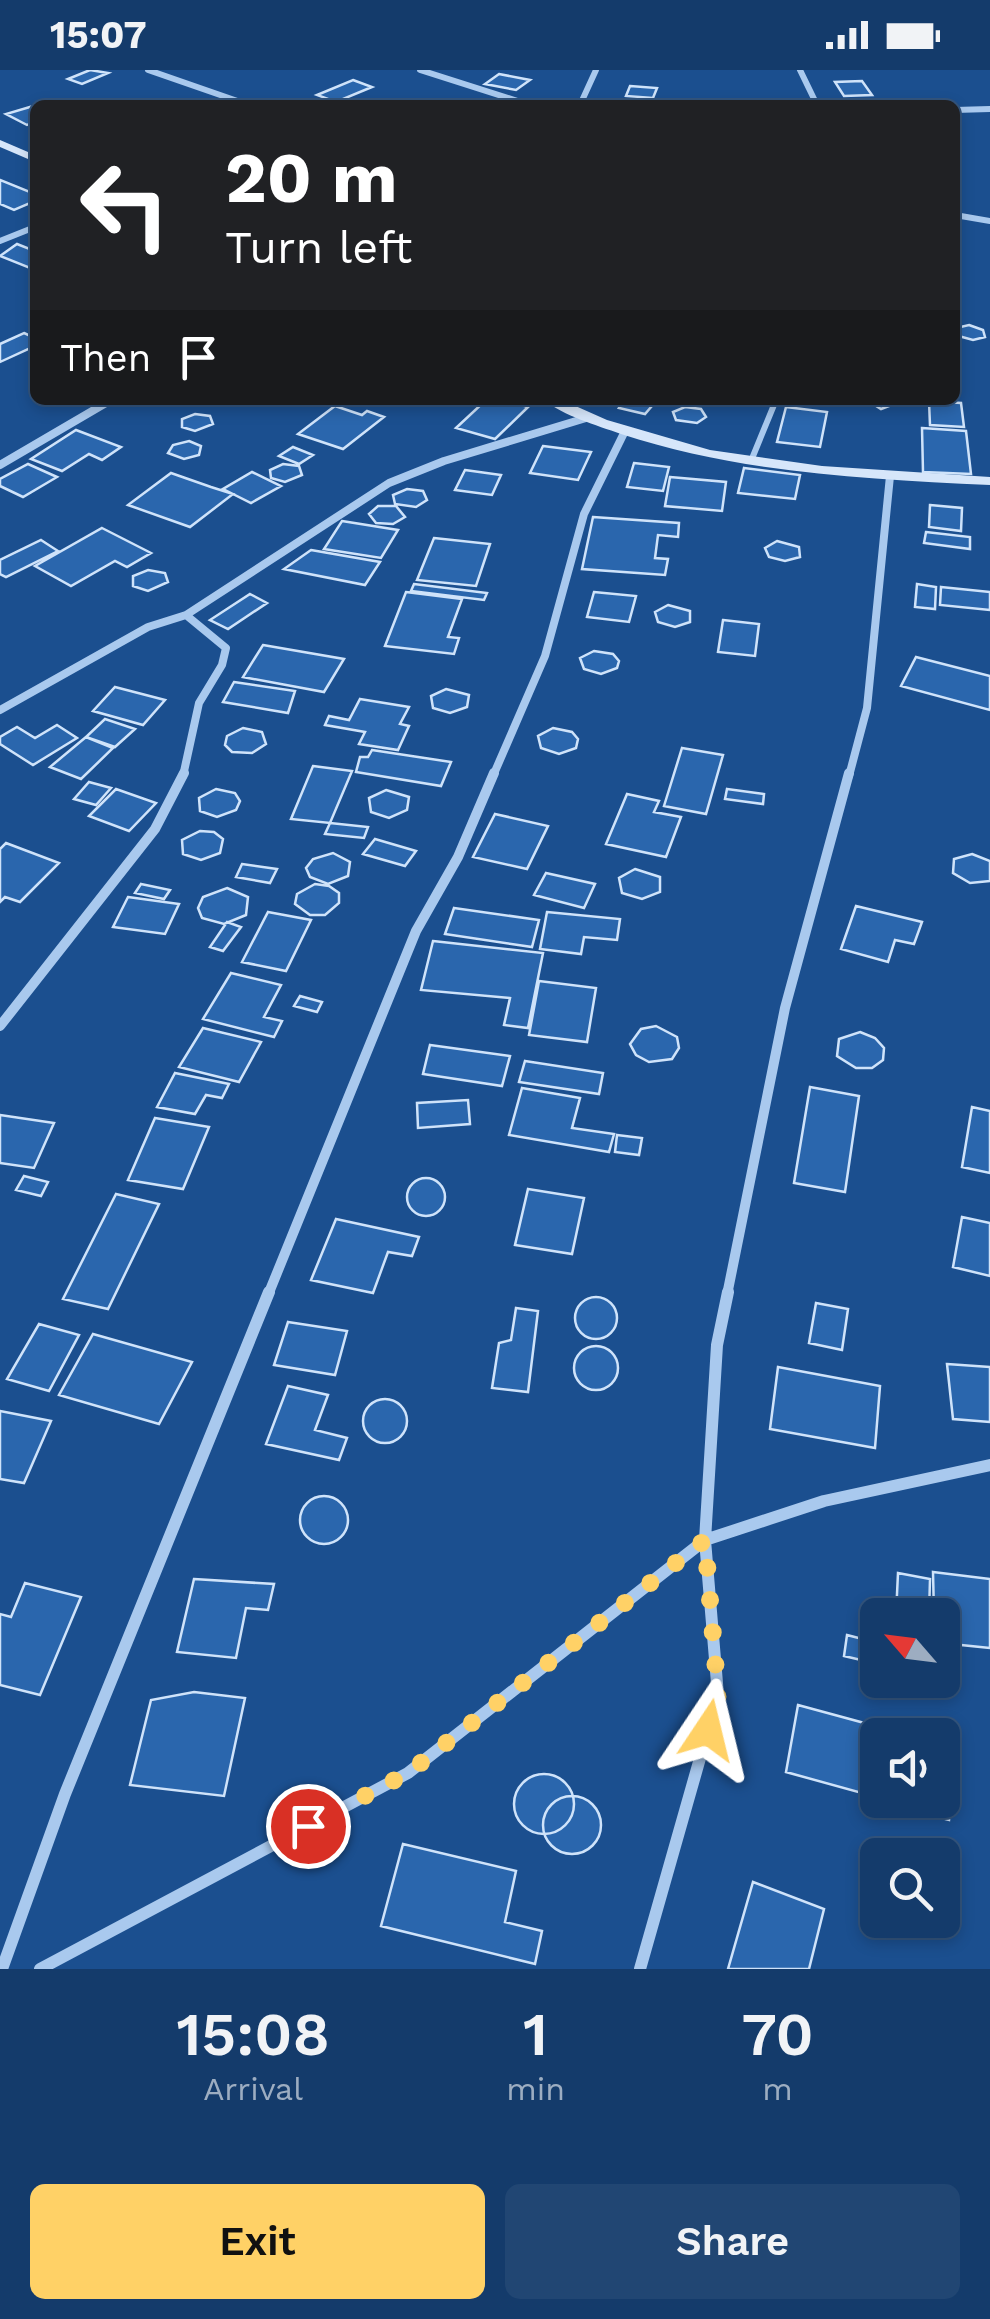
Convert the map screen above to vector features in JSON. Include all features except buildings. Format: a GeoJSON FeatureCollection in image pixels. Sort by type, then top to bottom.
{"type":"FeatureCollection","features":[{"type":"Feature","properties":{"kind":"main road"},"geometry":{"type":"LineString","coordinates":[[0,143],[30,157]]}},
{"type":"Feature","properties":{"kind":"main road"},"geometry":{"type":"LineString","coordinates":[[561,405],[624,432],[750,461],[890,476],[990,481]]}},
{"type":"Feature","properties":{"kind":"street"},"geometry":{"type":"LineString","coordinates":[[148,70],[235,100]]}},
{"type":"Feature","properties":{"kind":"street"},"geometry":{"type":"LineString","coordinates":[[420,70],[514,100]]}},
{"type":"Feature","properties":{"kind":"street"},"geometry":{"type":"LineString","coordinates":[[582,100],[596,70]]}},
{"type":"Feature","properties":{"kind":"street"},"geometry":{"type":"LineString","coordinates":[[800,70],[815,100]]}},
{"type":"Feature","properties":{"kind":"street"},"geometry":{"type":"LineString","coordinates":[[960,110],[990,110]]}},
{"type":"Feature","properties":{"kind":"street"},"geometry":{"type":"LineString","coordinates":[[960,217],[990,221]]}},
{"type":"Feature","properties":{"kind":"street"},"geometry":{"type":"LineString","coordinates":[[0,242],[30,229]]}},
{"type":"Feature","properties":{"kind":"street"},"geometry":{"type":"LineString","coordinates":[[0,466],[104,405]]}},
{"type":"Feature","properties":{"kind":"street"},"geometry":{"type":"LineString","coordinates":[[0,710],[148,627],[186,616],[390,483],[444,460],[586,418]]}},
{"type":"Feature","properties":{"kind":"street"},"geometry":{"type":"LineString","coordinates":[[2,1969],[65,1794],[416,931],[458,857],[545,656],[584,514],[624,432]]}},
{"type":"Feature","properties":{"kind":"street"},"geometry":{"type":"LineString","coordinates":[[640,1969],[718,1695],[705,1540],[718,1344],[785,1008],[867,708],[890,476]]}},
{"type":"Feature","properties":{"kind":"street"},"geometry":{"type":"LineString","coordinates":[[0,1026],[155,829],[182,781],[199,704],[222,665],[226,648],[186,616]]}},
{"type":"Feature","properties":{"kind":"street"},"geometry":{"type":"LineString","coordinates":[[40,1969],[408,1773],[705,1540],[824,1501],[990,1465]]}},
{"type":"Feature","properties":{"kind":"lane"},"geometry":{"type":"LineString","coordinates":[[750,461],[774,405]]}},
{"type":"Feature","properties":{"kind":"route"},"geometry":{"type":"LineString","coordinates":[[308,1826],[408,1773],[705,1540],[718,1695],[708,1730]]}}]}
